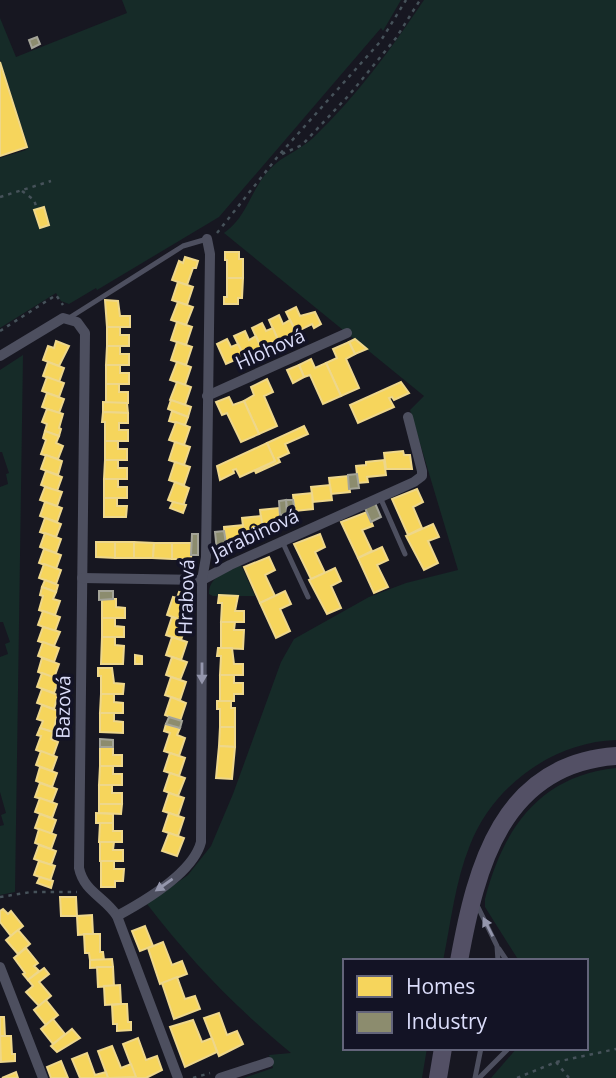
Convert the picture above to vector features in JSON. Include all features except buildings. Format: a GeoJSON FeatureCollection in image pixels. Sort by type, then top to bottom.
{"type":"FeatureCollection","features":[{"type":"Feature","properties":{"kind":"main road"},"geometry":{"type":"LineString","coordinates":[[459,959],[472,895],[492,841],[504,820],[521,799],[542,781],[565,768],[588,760],[616,756]]}},
{"type":"Feature","properties":{"kind":"main road"},"geometry":{"type":"LineString","coordinates":[[438,1078],[443,1050]]}},
{"type":"Feature","properties":{"kind":"street","name":"Hrabová"},"geometry":{"type":"LineString","coordinates":[[117,916],[188,867],[199,851],[201,842],[202,580],[206,557],[210,254],[208,239]]}},
{"type":"Feature","properties":{"kind":"street"},"geometry":{"type":"LineString","coordinates":[[0,356],[57,320],[69,318]]}},
{"type":"Feature","properties":{"kind":"street","name":"Bazová"},"geometry":{"type":"LineString","coordinates":[[69,318],[82,327],[86,339],[79,868],[88,887],[117,916],[178,1078]]}},
{"type":"Feature","properties":{"kind":"street","name":"Hlohová"},"geometry":{"type":"LineString","coordinates":[[207,396],[347,333]]}},
{"type":"Feature","properties":{"kind":"street","name":"Jarabinová"},"geometry":{"type":"LineString","coordinates":[[82,578],[202,580],[212,573],[419,479],[422,476],[421,464],[408,417]]}},
{"type":"Feature","properties":{"kind":"street"},"geometry":{"type":"LineString","coordinates":[[0,967],[43,1078]]}},
{"type":"Feature","properties":{"kind":"street"},"geometry":{"type":"LineString","coordinates":[[220,1078],[269,1062]]}},
{"type":"Feature","properties":{"kind":"lane"},"geometry":{"type":"LineString","coordinates":[[69,318],[183,246],[208,239]]}},
{"type":"Feature","properties":{"kind":"lane"},"geometry":{"type":"LineString","coordinates":[[380,497],[405,554]]}},
{"type":"Feature","properties":{"kind":"lane"},"geometry":{"type":"LineString","coordinates":[[282,541],[308,597]]}},
{"type":"Feature","properties":{"kind":"lane"},"geometry":{"type":"LineString","coordinates":[[472,895],[506,959]]}},
{"type":"Feature","properties":{"kind":"lane"},"geometry":{"type":"LineString","coordinates":[[497,946],[498,959]]}},
{"type":"Feature","properties":{"kind":"lane"},"geometry":{"type":"LineString","coordinates":[[477,1078],[481,1050]]}},
{"type":"Feature","properties":{"kind":"lane"},"geometry":{"type":"LineString","coordinates":[[477,1078],[507,1050]]}},
{"type":"Feature","properties":{"kind":"path"},"geometry":{"type":"LineString","coordinates":[[208,239],[221,231],[279,155],[380,42],[406,0]]}},
{"type":"Feature","properties":{"kind":"path"},"geometry":{"type":"LineString","coordinates":[[279,155],[302,145],[321,125],[375,65],[420,0]]}},
{"type":"Feature","properties":{"kind":"path"},"geometry":{"type":"LineString","coordinates":[[0,197],[51,181]]}},
{"type":"Feature","properties":{"kind":"path"},"geometry":{"type":"LineString","coordinates":[[22,190],[34,200],[37,209]]}},
{"type":"Feature","properties":{"kind":"path"},"geometry":{"type":"LineString","coordinates":[[0,331],[56,295],[64,306],[91,302]]}},
{"type":"Feature","properties":{"kind":"path"},"geometry":{"type":"LineString","coordinates":[[0,897],[31,892],[79,892],[83,897]]}},
{"type":"Feature","properties":{"kind":"path"},"geometry":{"type":"LineString","coordinates":[[517,1078],[556,1062],[616,1049]]}},
{"type":"Feature","properties":{"kind":"path"},"geometry":{"type":"LineString","coordinates":[[556,1062],[569,1078]]}},
{"type":"Feature","properties":{"kind":"green space"},"geometry":{"type":"Polygon","coordinates":[[[122,0],[401,0],[383,31],[381,28],[219,217],[97,290],[96,288],[69,304],[61,301],[56,293],[0,328],[0,158],[28,147],[0,60],[0,18],[16,57],[127,13],[122,0]],[[43,207],[34,210],[40,228],[49,225],[43,207]]]}},
{"type":"Feature","properties":{"kind":"green space"},"geometry":{"type":"Polygon","coordinates":[[[424,0],[616,0],[616,740],[570,749],[548,759],[510,786],[494,804],[480,824],[465,859],[443,959],[343,959],[343,1050],[427,1050],[422,1078],[244,1078],[273,1068],[269,1055],[291,1053],[214,983],[147,904],[188,875],[211,846],[281,662],[294,639],[369,597],[406,583],[458,570],[410,410],[424,396],[224,233],[244,211],[270,169],[313,138],[386,54],[424,0]]]}},
{"type":"Feature","properties":{"kind":"green space"},"geometry":{"type":"Polygon","coordinates":[[[23,355],[15,892],[0,895],[0,826],[4,825],[1,815],[6,813],[0,792],[0,657],[8,654],[5,644],[10,642],[3,622],[0,622],[0,487],[8,484],[6,474],[9,473],[0,452],[0,370],[23,355]]]}},
{"type":"Feature","properties":{"kind":"green space"},"geometry":{"type":"Polygon","coordinates":[[[241,565],[255,596],[209,594],[215,579],[241,565]]]}},
{"type":"Feature","properties":{"kind":"green space"},"geometry":{"type":"Polygon","coordinates":[[[616,768],[616,1078],[491,1078],[515,1050],[588,1050],[588,959],[518,959],[485,907],[485,899],[502,850],[528,810],[566,782],[589,773],[616,768]]]}}]}
